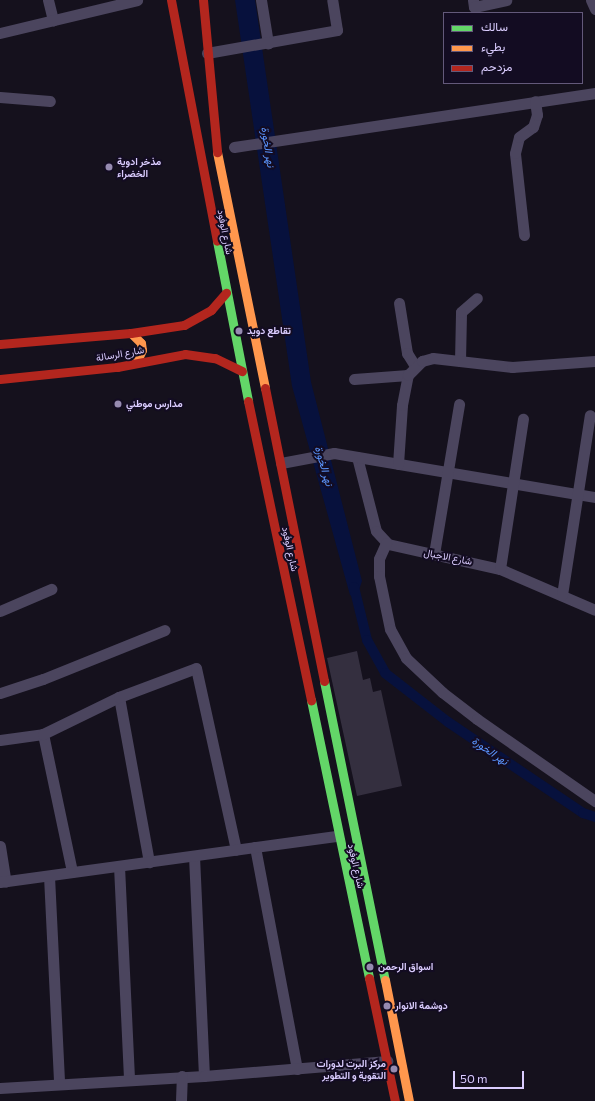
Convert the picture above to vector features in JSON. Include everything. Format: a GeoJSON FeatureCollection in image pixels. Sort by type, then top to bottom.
{"type":"FeatureCollection","features":[{"type":"Feature","properties":{"kind":"main road","name":"شارع الوفود"},"geometry":{"type":"LineString","coordinates":[[171,0],[226,293],[338,836],[395,1101]]}},
{"type":"Feature","properties":{"kind":"main road","name":"شارع الوفود"},"geometry":{"type":"LineString","coordinates":[[203,0],[218,157],[410,1101]]}},
{"type":"Feature","properties":{"kind":"main road","name":"شارع الرسالة"},"geometry":{"type":"LineString","coordinates":[[0,344],[131,333],[194,321],[211,310],[226,293]]}},
{"type":"Feature","properties":{"kind":"main road"},"geometry":{"type":"LineString","coordinates":[[131,333],[141,343],[142,350],[136,362]]}},
{"type":"Feature","properties":{"kind":"main road","name":"شارع الرسالة"},"geometry":{"type":"LineString","coordinates":[[0,379],[117,368],[136,362],[195,354],[215,358],[242,370]]}},
{"type":"Feature","properties":{"kind":"street"},"geometry":{"type":"LineString","coordinates":[[48,0],[53,20]]}},
{"type":"Feature","properties":{"kind":"street"},"geometry":{"type":"LineString","coordinates":[[0,33],[53,20],[100,4],[137,0]]}},
{"type":"Feature","properties":{"kind":"street"},"geometry":{"type":"LineString","coordinates":[[261,0],[268,42]]}},
{"type":"Feature","properties":{"kind":"street"},"geometry":{"type":"LineString","coordinates":[[207,53],[337,30],[332,0]]}},
{"type":"Feature","properties":{"kind":"street"},"geometry":{"type":"LineString","coordinates":[[473,0],[474,6],[506,0]]}},
{"type":"Feature","properties":{"kind":"street"},"geometry":{"type":"LineString","coordinates":[[591,0],[595,9]]}},
{"type":"Feature","properties":{"kind":"street"},"geometry":{"type":"LineString","coordinates":[[234,147],[595,93]]}},
{"type":"Feature","properties":{"kind":"street"},"geometry":{"type":"LineString","coordinates":[[0,97],[50,101]]}},
{"type":"Feature","properties":{"kind":"street"},"geometry":{"type":"LineString","coordinates":[[524,235],[515,153],[519,137],[533,127],[537,115],[535,101]]}},
{"type":"Feature","properties":{"kind":"street"},"geometry":{"type":"LineString","coordinates":[[460,361],[461,312],[477,298]]}},
{"type":"Feature","properties":{"kind":"street"},"geometry":{"type":"LineString","coordinates":[[398,302],[411,370],[402,405],[398,464]]}},
{"type":"Feature","properties":{"kind":"street"},"geometry":{"type":"LineString","coordinates":[[354,379],[411,370],[433,358],[512,367],[595,361]]}},
{"type":"Feature","properties":{"kind":"street"},"geometry":{"type":"LineString","coordinates":[[434,554],[458,404]]}},
{"type":"Feature","properties":{"kind":"street"},"geometry":{"type":"LineString","coordinates":[[562,594],[579,494],[590,415]]}},
{"type":"Feature","properties":{"kind":"street"},"geometry":{"type":"LineString","coordinates":[[500,569],[523,419]]}},
{"type":"Feature","properties":{"kind":"street"},"geometry":{"type":"LineString","coordinates":[[281,463],[334,453],[595,497]]}},
{"type":"Feature","properties":{"kind":"street"},"geometry":{"type":"LineString","coordinates":[[357,457],[374,525],[386,543],[379,559],[379,576],[390,629],[406,658],[442,692],[595,801]]}},
{"type":"Feature","properties":{"kind":"street","name":"شارع الاجبال"},"geometry":{"type":"LineString","coordinates":[[386,543],[400,548],[500,569],[562,594],[595,610]]}},
{"type":"Feature","properties":{"kind":"street"},"geometry":{"type":"LineString","coordinates":[[0,611],[51,589]]}},
{"type":"Feature","properties":{"kind":"street"},"geometry":{"type":"LineString","coordinates":[[0,693],[43,679],[165,630]]}},
{"type":"Feature","properties":{"kind":"street"},"geometry":{"type":"LineString","coordinates":[[0,740],[43,734],[118,697],[196,668],[236,850]]}},
{"type":"Feature","properties":{"kind":"street"},"geometry":{"type":"LineString","coordinates":[[118,697],[150,862]]}},
{"type":"Feature","properties":{"kind":"street"},"geometry":{"type":"LineString","coordinates":[[43,734],[72,872]]}},
{"type":"Feature","properties":{"kind":"street"},"geometry":{"type":"LineString","coordinates":[[0,846],[3,882],[338,836]]}},
{"type":"Feature","properties":{"kind":"street"},"geometry":{"type":"LineString","coordinates":[[255,847],[297,1069]]}},
{"type":"Feature","properties":{"kind":"street"},"geometry":{"type":"LineString","coordinates":[[194,856],[204,1076]]}},
{"type":"Feature","properties":{"kind":"street"},"geometry":{"type":"LineString","coordinates":[[119,866],[129,1079]]}},
{"type":"Feature","properties":{"kind":"street"},"geometry":{"type":"LineString","coordinates":[[48,876],[59,1084]]}},
{"type":"Feature","properties":{"kind":"street"},"geometry":{"type":"LineString","coordinates":[[0,1088],[129,1079],[204,1076],[387,1061]]}},
{"type":"Feature","properties":{"kind":"street"},"geometry":{"type":"LineString","coordinates":[[181,1101],[182,1076]]}},
{"type":"Feature","properties":{"kind":"water","name":"نهر الخورة"},"geometry":{"type":"Polygon","coordinates":[[[235,0],[255,0],[311,382],[362,581],[356,599],[350,595],[292,386],[235,0]]]}},
{"type":"Feature","properties":{"kind":"building"},"geometry":{"type":"Polygon","coordinates":[[[357,651],[363,680],[370,678],[373,692],[381,690],[402,786],[357,796],[327,658],[357,651]]]}},
{"type":"Feature","properties":{"kind":"waterway","name":"نهر الخورة"},"geometry":{"type":"LineString","coordinates":[[354,587],[367,640],[385,673],[448,722],[583,813],[595,817]]}},
{"type":"Feature","properties":{"kind":"traffic: fast"},"geometry":{"type":"LineString","coordinates":[[217,241],[248,401]]}},
{"type":"Feature","properties":{"kind":"traffic: fast"},"geometry":{"type":"LineString","coordinates":[[324,681],[385,980]]}},
{"type":"Feature","properties":{"kind":"traffic: fast"},"geometry":{"type":"LineString","coordinates":[[311,700],[369,978]]}},
{"type":"Feature","properties":{"kind":"traffic: slow"},"geometry":{"type":"LineString","coordinates":[[217,152],[265,388]]}},
{"type":"Feature","properties":{"kind":"traffic: slow"},"geometry":{"type":"LineString","coordinates":[[131,333],[141,343],[142,350],[136,363]]}},
{"type":"Feature","properties":{"kind":"traffic: slow"},"geometry":{"type":"LineString","coordinates":[[385,980],[409,1101]]}},
{"type":"Feature","properties":{"kind":"traffic: jam"},"geometry":{"type":"LineString","coordinates":[[171,0],[217,241]]}},
{"type":"Feature","properties":{"kind":"traffic: jam"},"geometry":{"type":"LineString","coordinates":[[203,0],[217,152]]}},
{"type":"Feature","properties":{"kind":"traffic: jam"},"geometry":{"type":"LineString","coordinates":[[0,344],[131,333],[184,325],[211,310],[226,293]]}},
{"type":"Feature","properties":{"kind":"traffic: jam"},"geometry":{"type":"LineString","coordinates":[[0,379],[117,367],[185,354],[215,358],[242,371]]}},
{"type":"Feature","properties":{"kind":"traffic: jam"},"geometry":{"type":"LineString","coordinates":[[265,388],[324,681]]}},
{"type":"Feature","properties":{"kind":"traffic: jam"},"geometry":{"type":"LineString","coordinates":[[248,401],[311,700]]}},
{"type":"Feature","properties":{"kind":"traffic: jam"},"geometry":{"type":"LineString","coordinates":[[369,978],[395,1101]]}},
{"type":"Feature","properties":{"kind":"place","name":"مذخر ادوية الخضراء"},"geometry":{"type":"Point","coordinates":[109,167]}},
{"type":"Feature","properties":{"kind":"place","name":"تقاطع دويد"},"geometry":{"type":"Point","coordinates":[239,331]}},
{"type":"Feature","properties":{"kind":"place","name":"مدارس موطني"},"geometry":{"type":"Point","coordinates":[118,404]}},
{"type":"Feature","properties":{"kind":"place","name":"اسواق الرحمن"},"geometry":{"type":"Point","coordinates":[370,967]}},
{"type":"Feature","properties":{"kind":"place","name":"دوشمة الانوار"},"geometry":{"type":"Point","coordinates":[387,1006]}},
{"type":"Feature","properties":{"kind":"place","name":"مركز البرت لدورات التقوية و التطوير"},"geometry":{"type":"Point","coordinates":[394,1069]}}]}
